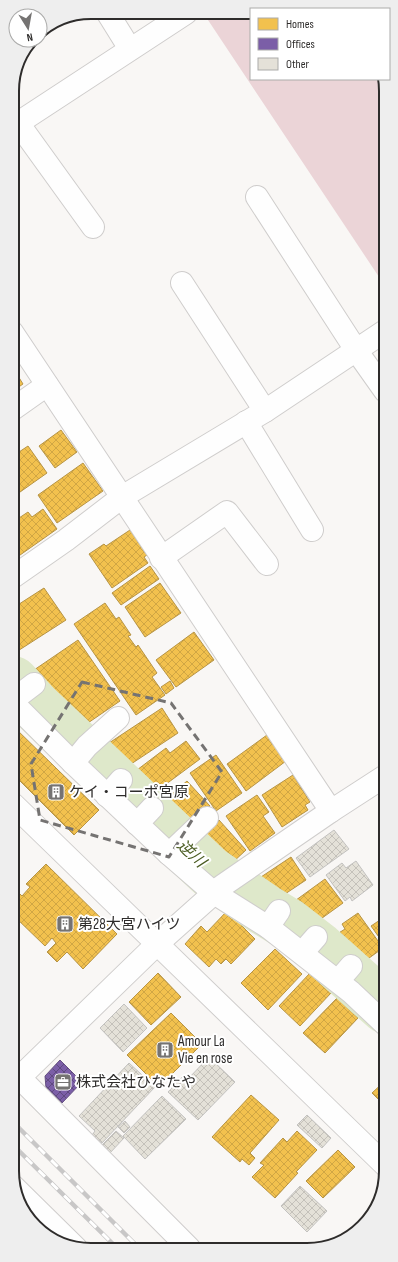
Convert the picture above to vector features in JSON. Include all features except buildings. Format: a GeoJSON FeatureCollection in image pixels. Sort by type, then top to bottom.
{"type":"FeatureCollection","features":[{"type":"Feature","properties":{"kind":"street"},"geometry":{"type":"LineString","coordinates":[[111,19],[130,50]]}},
{"type":"Feature","properties":{"kind":"street"},"geometry":{"type":"LineString","coordinates":[[19,122],[177,19]]}},
{"type":"Feature","properties":{"kind":"street"},"geometry":{"type":"LineString","coordinates":[[19,130],[93,227]]}},
{"type":"Feature","properties":{"kind":"street"},"geometry":{"type":"LineString","coordinates":[[257,197],[356,350],[379,382]]}},
{"type":"Feature","properties":{"kind":"street"},"geometry":{"type":"LineString","coordinates":[[182,283],[265,411]]}},
{"type":"Feature","properties":{"kind":"street"},"geometry":{"type":"LineString","coordinates":[[19,573],[66,540],[122,497],[265,411],[379,335]]}},
{"type":"Feature","properties":{"kind":"street"},"geometry":{"type":"LineString","coordinates":[[19,343],[122,497],[160,558],[331,811]]}},
{"type":"Feature","properties":{"kind":"street"},"geometry":{"type":"LineString","coordinates":[[19,405],[47,385]]}},
{"type":"Feature","properties":{"kind":"street"},"geometry":{"type":"LineString","coordinates":[[246,422],[312,530]]}},
{"type":"Feature","properties":{"kind":"street"},"geometry":{"type":"LineString","coordinates":[[160,558],[227,512],[267,564]]}},
{"type":"Feature","properties":{"kind":"street"},"geometry":{"type":"LineString","coordinates":[[21,695],[79,755],[176,847],[222,886],[273,920],[350,980],[379,1016]]}},
{"type":"Feature","properties":{"kind":"street"},"geometry":{"type":"LineString","coordinates":[[79,755],[118,718]]}},
{"type":"Feature","properties":{"kind":"street"},"geometry":{"type":"LineString","coordinates":[[19,1072],[222,886],[379,780]]}},
{"type":"Feature","properties":{"kind":"street"},"geometry":{"type":"LineString","coordinates":[[19,810],[379,1159]]}},
{"type":"Feature","properties":{"kind":"street"},"geometry":{"type":"LineString","coordinates":[[176,847],[207,818]]}},
{"type":"Feature","properties":{"kind":"street"},"geometry":{"type":"LineString","coordinates":[[19,1076],[184,1243]]}},
{"type":"Feature","properties":{"kind":"street"},"geometry":{"type":"LineString","coordinates":[[24,1198],[50,1229],[60,1236]]}},
{"type":"Feature","properties":{"kind":"highlighted area"},"geometry":{"type":"Polygon","coordinates":[[[82,682],[171,703],[222,772],[169,857],[40,820],[31,764],[82,682]]]}},
{"type":"Feature","properties":{"kind":"shaded area"},"geometry":{"type":"Polygon","coordinates":[[[207,19],[250,19],[250,80],[378,80],[379,277],[207,19]]]}},
{"type":"Feature","properties":{"kind":"waterway","name":"逆川"},"geometry":{"type":"LineString","coordinates":[[19,689],[35,706],[210,872],[288,924],[319,948],[379,1002]]}},
{"type":"Feature","properties":{"kind":"railway"},"geometry":{"type":"LineString","coordinates":[[19,1128],[134,1243]]}},
{"type":"Feature","properties":{"kind":"railway"},"geometry":{"type":"LineString","coordinates":[[19,1151],[112,1243]]}},
{"type":"Feature","properties":{"kind":"place","name":"ケイ・コーポ宮原"},"geometry":{"type":"Point","coordinates":[56,792]}},
{"type":"Feature","properties":{"kind":"place","name":"第28大宮ハイツ"},"geometry":{"type":"Point","coordinates":[65,924]}},
{"type":"Feature","properties":{"kind":"place","name":"Amour La Vie en rose"},"geometry":{"type":"Point","coordinates":[165,1050]}},
{"type":"Feature","properties":{"kind":"place","name":"株式会社ひなたや"},"geometry":{"type":"Point","coordinates":[63,1082]}}]}
